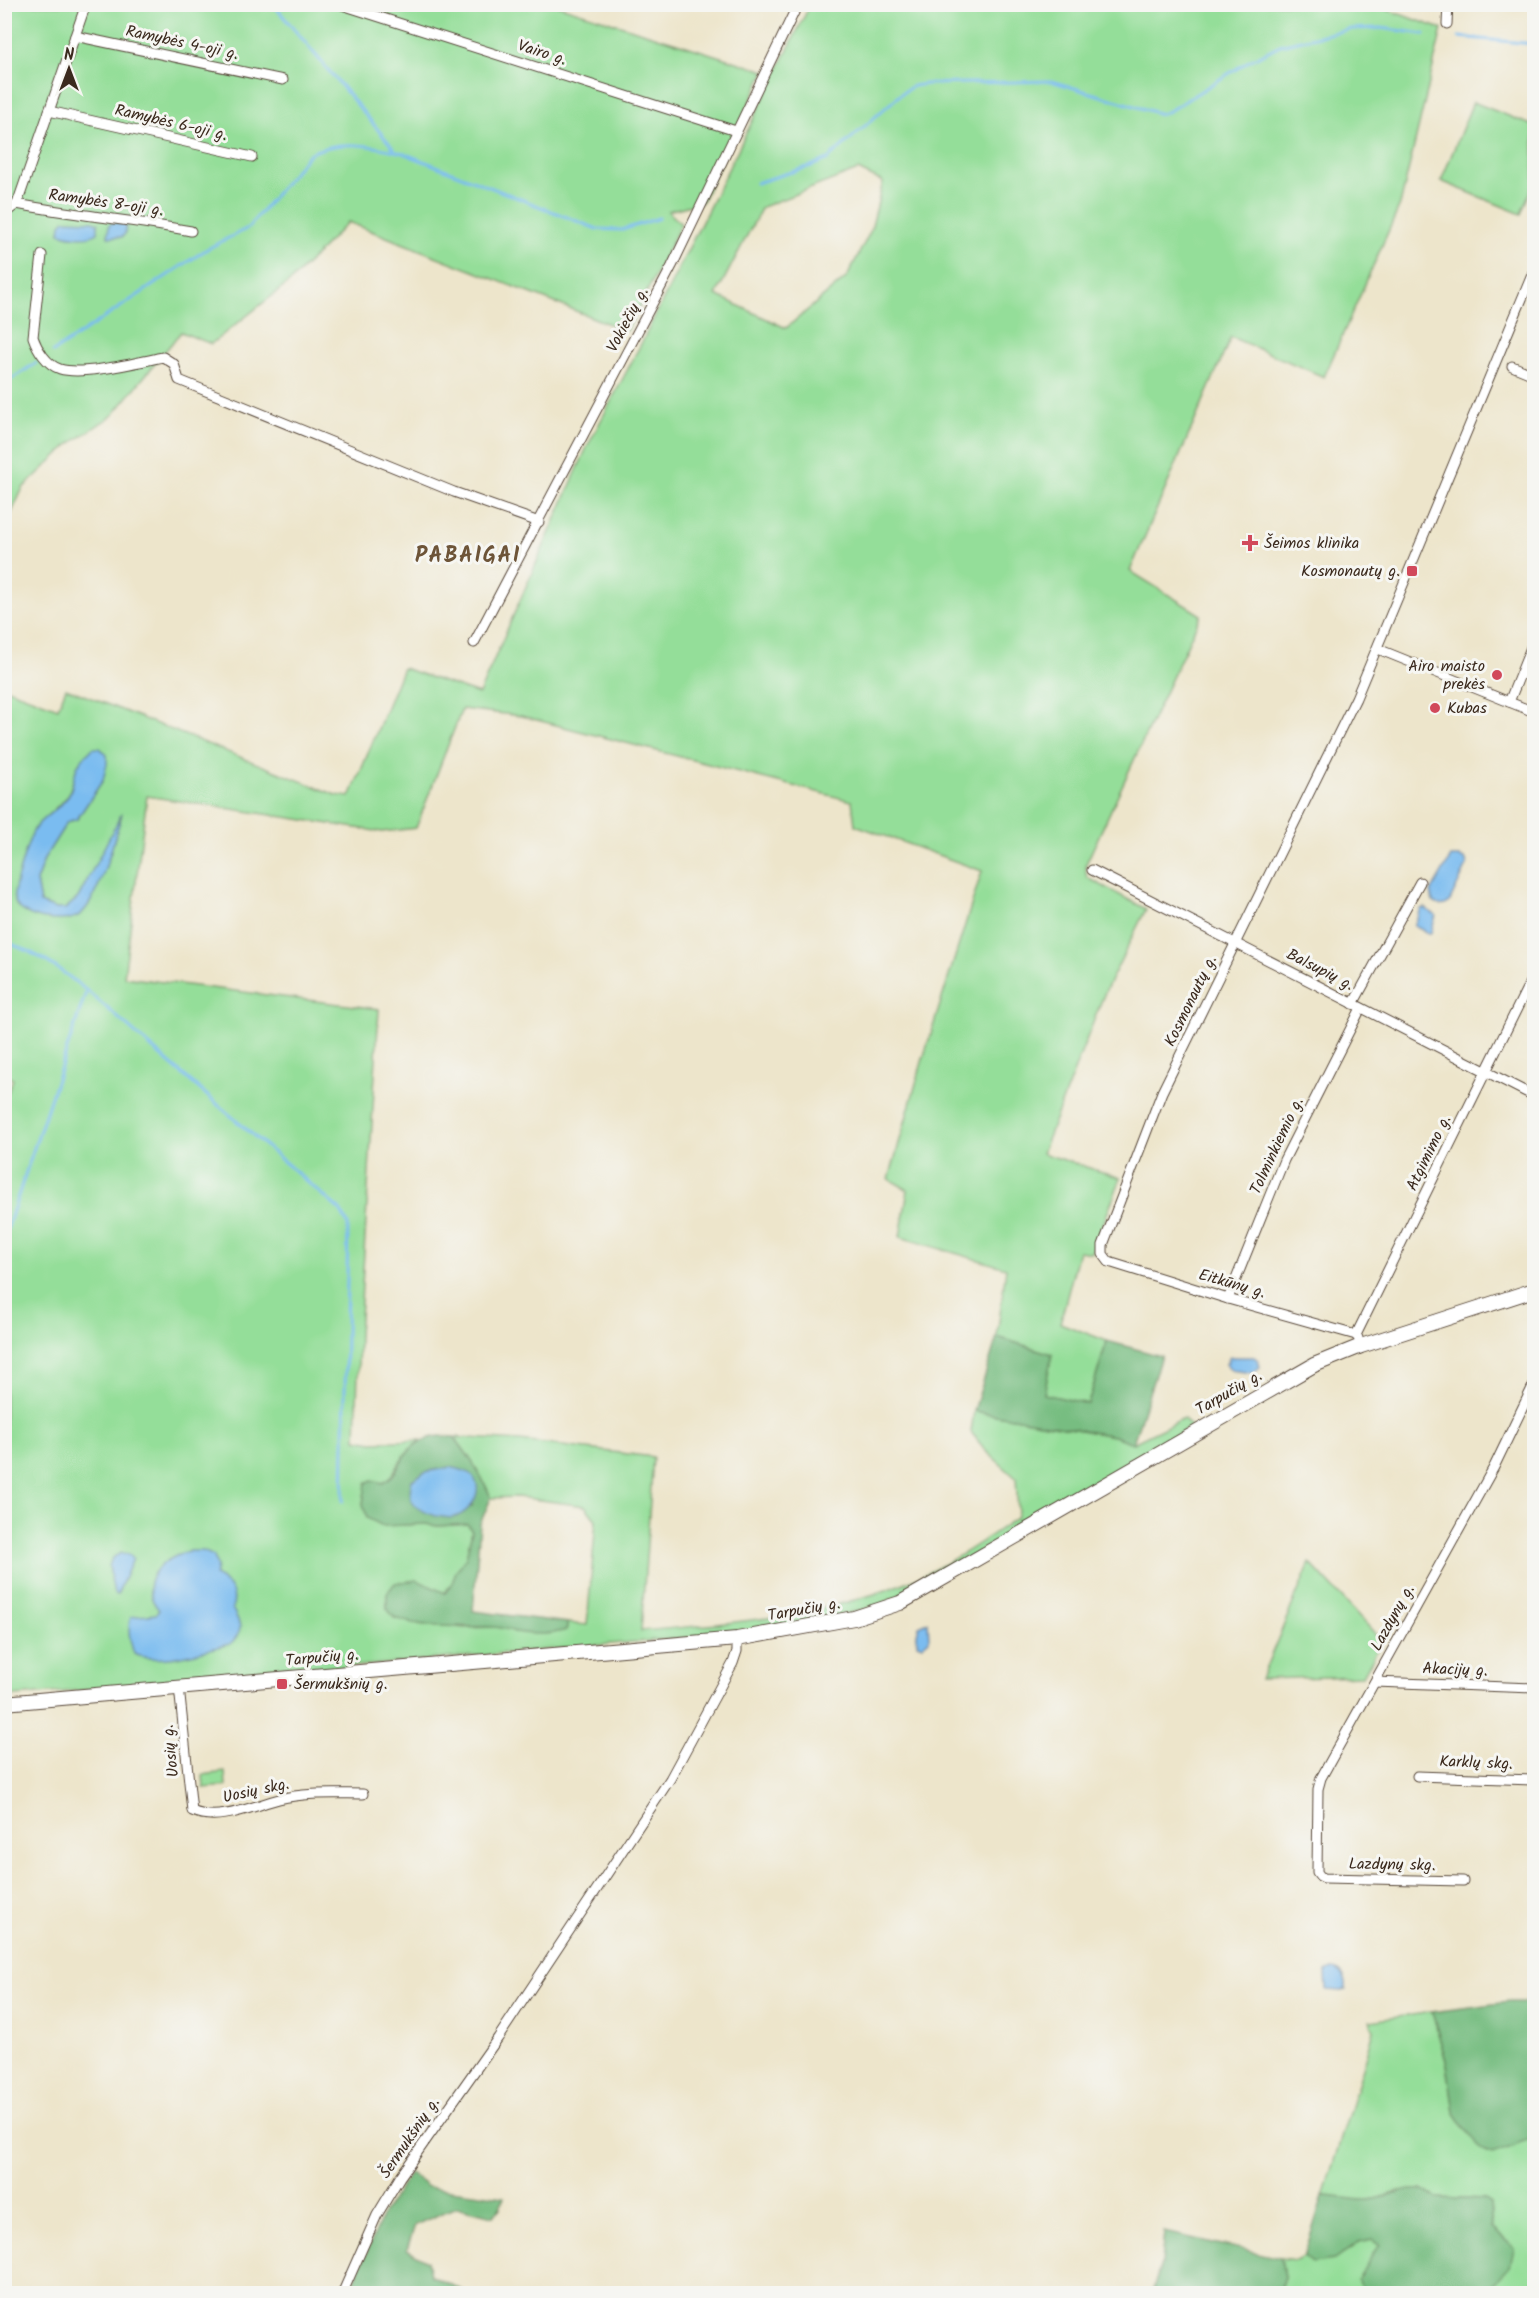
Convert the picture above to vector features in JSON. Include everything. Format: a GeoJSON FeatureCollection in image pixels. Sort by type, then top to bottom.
{"type":"FeatureCollection","features":[{"type":"Feature","properties":{"kind":"main road","name":"Tarpučių g."},"geometry":{"type":"LineString","coordinates":[[4,1702],[737,1638],[854,1618],[900,1603],[1272,1387],[1359,1340],[1534,1290]]}},
{"type":"Feature","properties":{"kind":"street"},"geometry":{"type":"LineString","coordinates":[[4,214],[16,204],[86,4]]}},
{"type":"Feature","properties":{"kind":"street","name":"Vairo g."},"geometry":{"type":"LineString","coordinates":[[339,4],[736,131]]}},
{"type":"Feature","properties":{"kind":"street","name":"Vokiečių g."},"geometry":{"type":"LineString","coordinates":[[474,643],[672,266],[798,4]]}},
{"type":"Feature","properties":{"kind":"street"},"geometry":{"type":"LineString","coordinates":[[1447,24],[1448,4]]}},
{"type":"Feature","properties":{"kind":"street","name":"Ramybės 4-oji g."},"geometry":{"type":"LineString","coordinates":[[75,36],[283,80]]}},
{"type":"Feature","properties":{"kind":"street","name":"Ramybės 6-oji g."},"geometry":{"type":"LineString","coordinates":[[49,111],[252,157]]}},
{"type":"Feature","properties":{"kind":"street","name":"Ramybės 8-oji g."},"geometry":{"type":"LineString","coordinates":[[16,204],[71,214],[139,221],[191,231]]}},
{"type":"Feature","properties":{"kind":"street"},"geometry":{"type":"LineString","coordinates":[[42,255],[33,337],[35,345],[50,364],[59,369],[91,370],[163,357],[174,364],[179,380],[454,492],[539,522]]}},
{"type":"Feature","properties":{"kind":"street","name":"Kosmonautų g."},"geometry":{"type":"LineString","coordinates":[[1103,1254],[1106,1234],[1162,1092],[1339,737],[1378,649],[1534,270]]}},
{"type":"Feature","properties":{"kind":"street"},"geometry":{"type":"LineString","coordinates":[[1512,366],[1534,375]]}},
{"type":"Feature","properties":{"kind":"street"},"geometry":{"type":"LineString","coordinates":[[1509,702],[1534,640]]}},
{"type":"Feature","properties":{"kind":"street"},"geometry":{"type":"LineString","coordinates":[[1378,649],[1534,712]]}},
{"type":"Feature","properties":{"kind":"street","name":"Balsupių g."},"geometry":{"type":"LineString","coordinates":[[1092,870],[1534,1096]]}},
{"type":"Feature","properties":{"kind":"street","name":"Tolminkiemio g."},"geometry":{"type":"LineString","coordinates":[[1228,1299],[1284,1160],[1357,1006],[1420,882]]}},
{"type":"Feature","properties":{"kind":"street","name":"Atgimimo g."},"geometry":{"type":"LineString","coordinates":[[1359,1340],[1534,975]]}},
{"type":"Feature","properties":{"kind":"street","name":"Eitkūnų g."},"geometry":{"type":"LineString","coordinates":[[1103,1254],[1109,1262],[1359,1340]]}},
{"type":"Feature","properties":{"kind":"street","name":"Lazdynų g."},"geometry":{"type":"LineString","coordinates":[[1320,1876],[1317,1872],[1318,1789],[1321,1778],[1494,1467],[1534,1384]]}},
{"type":"Feature","properties":{"kind":"street","name":"Šermukšnių g."},"geometry":{"type":"LineString","coordinates":[[342,2294],[377,2215],[400,2177],[498,2038],[670,1779],[733,1663],[737,1651],[737,1638]]}},
{"type":"Feature","properties":{"kind":"street","name":"Akacijų g."},"geometry":{"type":"LineString","coordinates":[[1375,1682],[1534,1688]]}},
{"type":"Feature","properties":{"kind":"street","name":"Uosių g."},"geometry":{"type":"LineString","coordinates":[[179,1687],[192,1811]]}},
{"type":"Feature","properties":{"kind":"street","name":"Karklų skg."},"geometry":{"type":"LineString","coordinates":[[1417,1776],[1534,1780]]}},
{"type":"Feature","properties":{"kind":"street","name":"Uosių skg."},"geometry":{"type":"LineString","coordinates":[[192,1811],[202,1815],[241,1811],[279,1799],[363,1794]]}},
{"type":"Feature","properties":{"kind":"street","name":"Lazdynų skg."},"geometry":{"type":"LineString","coordinates":[[1320,1876],[1324,1878],[1463,1881]]}},
{"type":"Feature","properties":{"kind":"green space"},"geometry":{"type":"Polygon","coordinates":[[[1371,4],[1442,29],[1400,205],[1324,377],[1231,337],[1130,571],[1201,615],[1086,864],[1088,878],[1146,909],[1105,992],[1042,1153],[1121,1178],[1092,1253],[1079,1251],[1060,1323],[1107,1341],[1088,1404],[1043,1394],[1052,1354],[997,1337],[1006,1268],[900,1237],[908,1190],[889,1179],[922,1062],[982,871],[855,825],[852,801],[521,716],[462,709],[416,828],[382,832],[147,796],[124,977],[379,1009],[359,1335],[356,1439],[373,1442],[420,1440],[406,1453],[390,1478],[383,1483],[372,1480],[367,1483],[363,1504],[404,1525],[468,1524],[472,1531],[466,1558],[456,1571],[452,1584],[444,1593],[387,1593],[387,1608],[394,1618],[464,1628],[508,1628],[514,1632],[549,1633],[566,1630],[568,1623],[587,1625],[596,1520],[585,1506],[517,1497],[491,1498],[475,1466],[454,1437],[520,1441],[653,1457],[641,1631],[745,1621],[848,1602],[914,1579],[954,1559],[979,1543],[1016,1518],[1018,1511],[1016,1478],[986,1451],[971,1432],[974,1411],[1114,1436],[1133,1443],[1184,1418],[1191,1427],[1163,1443],[1161,1447],[912,1590],[879,1605],[835,1617],[737,1633],[5,1697],[4,1102],[13,1079],[5,1075],[5,688],[58,708],[66,688],[336,795],[350,797],[403,668],[479,694],[587,447],[810,5],[1371,4]],[[858,170],[762,207],[716,295],[786,328],[847,277],[871,230],[883,182],[858,170]],[[79,763],[68,796],[35,828],[21,866],[14,896],[16,905],[69,920],[108,860],[121,817],[78,898],[65,909],[56,909],[40,903],[36,881],[45,857],[67,822],[77,819],[103,780],[79,763]]]}},
{"type":"Feature","properties":{"kind":"green space"},"geometry":{"type":"Polygon","coordinates":[[[5,5],[557,5],[765,71],[702,202],[668,211],[681,224],[627,331],[348,222],[291,281],[211,344],[181,332],[113,415],[67,446],[23,488],[5,527],[5,5]]]}},
{"type":"Feature","properties":{"kind":"green space"},"geometry":{"type":"Polygon","coordinates":[[[1473,102],[1534,126],[1534,181],[1521,214],[1441,181],[1473,102]]]}},
{"type":"Feature","properties":{"kind":"green space"},"geometry":{"type":"Polygon","coordinates":[[[997,1337],[1052,1354],[1044,1394],[1088,1404],[1107,1341],[1161,1356],[1133,1443],[1114,1436],[974,1411],[997,1337]]]}},
{"type":"Feature","properties":{"kind":"green space"},"geometry":{"type":"Polygon","coordinates":[[[439,1436],[454,1437],[475,1466],[491,1498],[480,1524],[473,1611],[568,1623],[566,1630],[535,1634],[496,1627],[418,1624],[396,1618],[387,1608],[387,1593],[395,1583],[417,1580],[445,1593],[452,1584],[456,1571],[466,1558],[472,1531],[467,1524],[383,1526],[367,1518],[363,1504],[366,1483],[372,1480],[383,1483],[391,1477],[410,1450],[426,1439],[439,1436]],[[451,1467],[425,1472],[412,1480],[455,1517],[473,1505],[451,1467]]]}},
{"type":"Feature","properties":{"kind":"green space"},"geometry":{"type":"Polygon","coordinates":[[[1310,1563],[1382,1641],[1363,1676],[1261,1679],[1310,1563]]]}},
{"type":"Feature","properties":{"kind":"green space"},"geometry":{"type":"Polygon","coordinates":[[[225,1772],[226,1786],[204,1788],[203,1775],[225,1772]]]}},
{"type":"Feature","properties":{"kind":"green space"},"geometry":{"type":"Polygon","coordinates":[[[1510,2002],[1534,2002],[1534,2135],[1528,2141],[1492,2154],[1479,2148],[1454,2112],[1447,2064],[1432,2012],[1510,2002]]]}},
{"type":"Feature","properties":{"kind":"green space"},"geometry":{"type":"Polygon","coordinates":[[[1432,2012],[1447,2064],[1454,2112],[1528,2141],[1534,2135],[1534,2293],[1478,2293],[1492,2285],[1514,2248],[1492,2228],[1490,2204],[1484,2200],[1437,2198],[1422,2190],[1395,2192],[1366,2201],[1323,2196],[1374,2030],[1370,2021],[1432,2012]]]}},
{"type":"Feature","properties":{"kind":"green space"},"geometry":{"type":"Polygon","coordinates":[[[410,2173],[428,2187],[504,2197],[500,2208],[493,2216],[456,2207],[415,2225],[407,2249],[427,2261],[430,2275],[468,2293],[349,2294],[384,2212],[410,2173]]]}},
{"type":"Feature","properties":{"kind":"green space"},"geometry":{"type":"Polygon","coordinates":[[[1410,2190],[1422,2190],[1437,2198],[1484,2200],[1490,2204],[1492,2228],[1514,2248],[1510,2267],[1492,2285],[1478,2293],[1365,2293],[1358,2279],[1379,2244],[1372,2239],[1359,2242],[1334,2260],[1312,2263],[1304,2256],[1323,2196],[1367,2200],[1410,2190]]]}},
{"type":"Feature","properties":{"kind":"green space"},"geometry":{"type":"Polygon","coordinates":[[[1164,2232],[1281,2258],[1284,2277],[1278,2293],[1152,2293],[1161,2264],[1164,2232]]]}},
{"type":"Feature","properties":{"kind":"green space"},"geometry":{"type":"Polygon","coordinates":[[[1372,2239],[1379,2244],[1359,2279],[1365,2293],[1278,2294],[1284,2277],[1281,2258],[1295,2260],[1304,2256],[1313,2263],[1351,2249],[1359,2242],[1372,2239]]]}},
{"type":"Feature","properties":{"kind":"water"},"geometry":{"type":"Polygon","coordinates":[[[65,220],[93,221],[98,223],[98,233],[79,237],[60,233],[61,224],[65,220]]]}},
{"type":"Feature","properties":{"kind":"water"},"geometry":{"type":"Polygon","coordinates":[[[112,223],[126,224],[125,234],[122,237],[108,237],[109,225],[112,223]]]}},
{"type":"Feature","properties":{"kind":"water"},"geometry":{"type":"Polygon","coordinates":[[[93,748],[100,748],[107,755],[103,780],[77,819],[67,822],[45,857],[36,881],[40,903],[56,909],[65,909],[78,898],[122,813],[106,866],[88,906],[81,914],[65,920],[33,916],[17,905],[14,898],[29,841],[38,824],[61,805],[68,796],[78,766],[93,748]]]}},
{"type":"Feature","properties":{"kind":"water"},"geometry":{"type":"Polygon","coordinates":[[[1451,857],[1466,860],[1467,865],[1449,903],[1439,905],[1433,902],[1431,892],[1451,857]]]}},
{"type":"Feature","properties":{"kind":"water"},"geometry":{"type":"Polygon","coordinates":[[[1424,908],[1436,915],[1431,933],[1414,926],[1421,909],[1424,908]]]}},
{"type":"Feature","properties":{"kind":"water"},"geometry":{"type":"Polygon","coordinates":[[[1230,1357],[1254,1357],[1258,1360],[1260,1367],[1252,1373],[1231,1370],[1226,1364],[1230,1357]]]}},
{"type":"Feature","properties":{"kind":"water"},"geometry":{"type":"Polygon","coordinates":[[[451,1467],[469,1473],[474,1479],[477,1492],[472,1505],[461,1514],[450,1518],[436,1516],[418,1508],[411,1500],[412,1480],[425,1472],[451,1467]]]}},
{"type":"Feature","properties":{"kind":"water"},"geometry":{"type":"Polygon","coordinates":[[[189,1551],[203,1551],[214,1556],[217,1567],[215,1576],[228,1585],[233,1593],[232,1608],[240,1626],[238,1634],[230,1644],[182,1656],[157,1658],[134,1654],[129,1626],[131,1617],[156,1614],[159,1610],[152,1599],[150,1589],[154,1573],[169,1560],[189,1551]]]}},
{"type":"Feature","properties":{"kind":"water"},"geometry":{"type":"Polygon","coordinates":[[[121,1553],[129,1554],[133,1559],[117,1595],[114,1594],[109,1566],[112,1558],[121,1553]]]}},
{"type":"Feature","properties":{"kind":"water"},"geometry":{"type":"Polygon","coordinates":[[[928,1622],[929,1640],[922,1646],[917,1644],[917,1633],[919,1626],[928,1622]]]}},
{"type":"Feature","properties":{"kind":"water"},"geometry":{"type":"Polygon","coordinates":[[[1336,1969],[1343,1975],[1346,1989],[1327,1990],[1326,1972],[1336,1969]]]}},
{"type":"Feature","properties":{"kind":"waterway"},"geometry":{"type":"LineString","coordinates":[[273,4],[395,150]]}},
{"type":"Feature","properties":{"kind":"waterway"},"geometry":{"type":"LineString","coordinates":[[756,183],[828,159],[902,93],[913,86],[1051,81],[1161,114],[1280,45],[1350,29],[1381,28],[1424,34]]}},
{"type":"Feature","properties":{"kind":"waterway"},"geometry":{"type":"LineString","coordinates":[[1459,37],[1534,44]]}},
{"type":"Feature","properties":{"kind":"waterway"},"geometry":{"type":"LineString","coordinates":[[53,352],[207,249],[248,228],[309,154],[332,146],[367,146],[403,153],[597,229],[622,230],[659,218]]}},
{"type":"Feature","properties":{"kind":"waterway"},"geometry":{"type":"LineString","coordinates":[[4,384],[36,363]]}},
{"type":"Feature","properties":{"kind":"waterway"},"geometry":{"type":"LineString","coordinates":[[4,942],[24,949],[44,960],[82,987],[340,1210],[348,1224],[343,1501]]}},
{"type":"Feature","properties":{"kind":"waterway"},"geometry":{"type":"LineString","coordinates":[[4,1238],[86,992]]}},
{"type":"Feature","properties":{"kind":"place","name":"Šeimos klinika"},"geometry":{"type":"Point","coordinates":[1250,543]}},
{"type":"Feature","properties":{"kind":"place","name":"Kosmonautų g."},"geometry":{"type":"Point","coordinates":[1412,571]}},
{"type":"Feature","properties":{"kind":"place","name":"Airo maisto prekės"},"geometry":{"type":"Point","coordinates":[1497,675]}},
{"type":"Feature","properties":{"kind":"place","name":"Kubas"},"geometry":{"type":"Point","coordinates":[1435,708]}},
{"type":"Feature","properties":{"kind":"place","name":"Šermukšnių g."},"geometry":{"type":"Point","coordinates":[282,1684]}},
{"type":"Feature","properties":{"kind":"district","name":"PABAIGAI"},"geometry":{"type":"Point","coordinates":[468,556]}}]}
